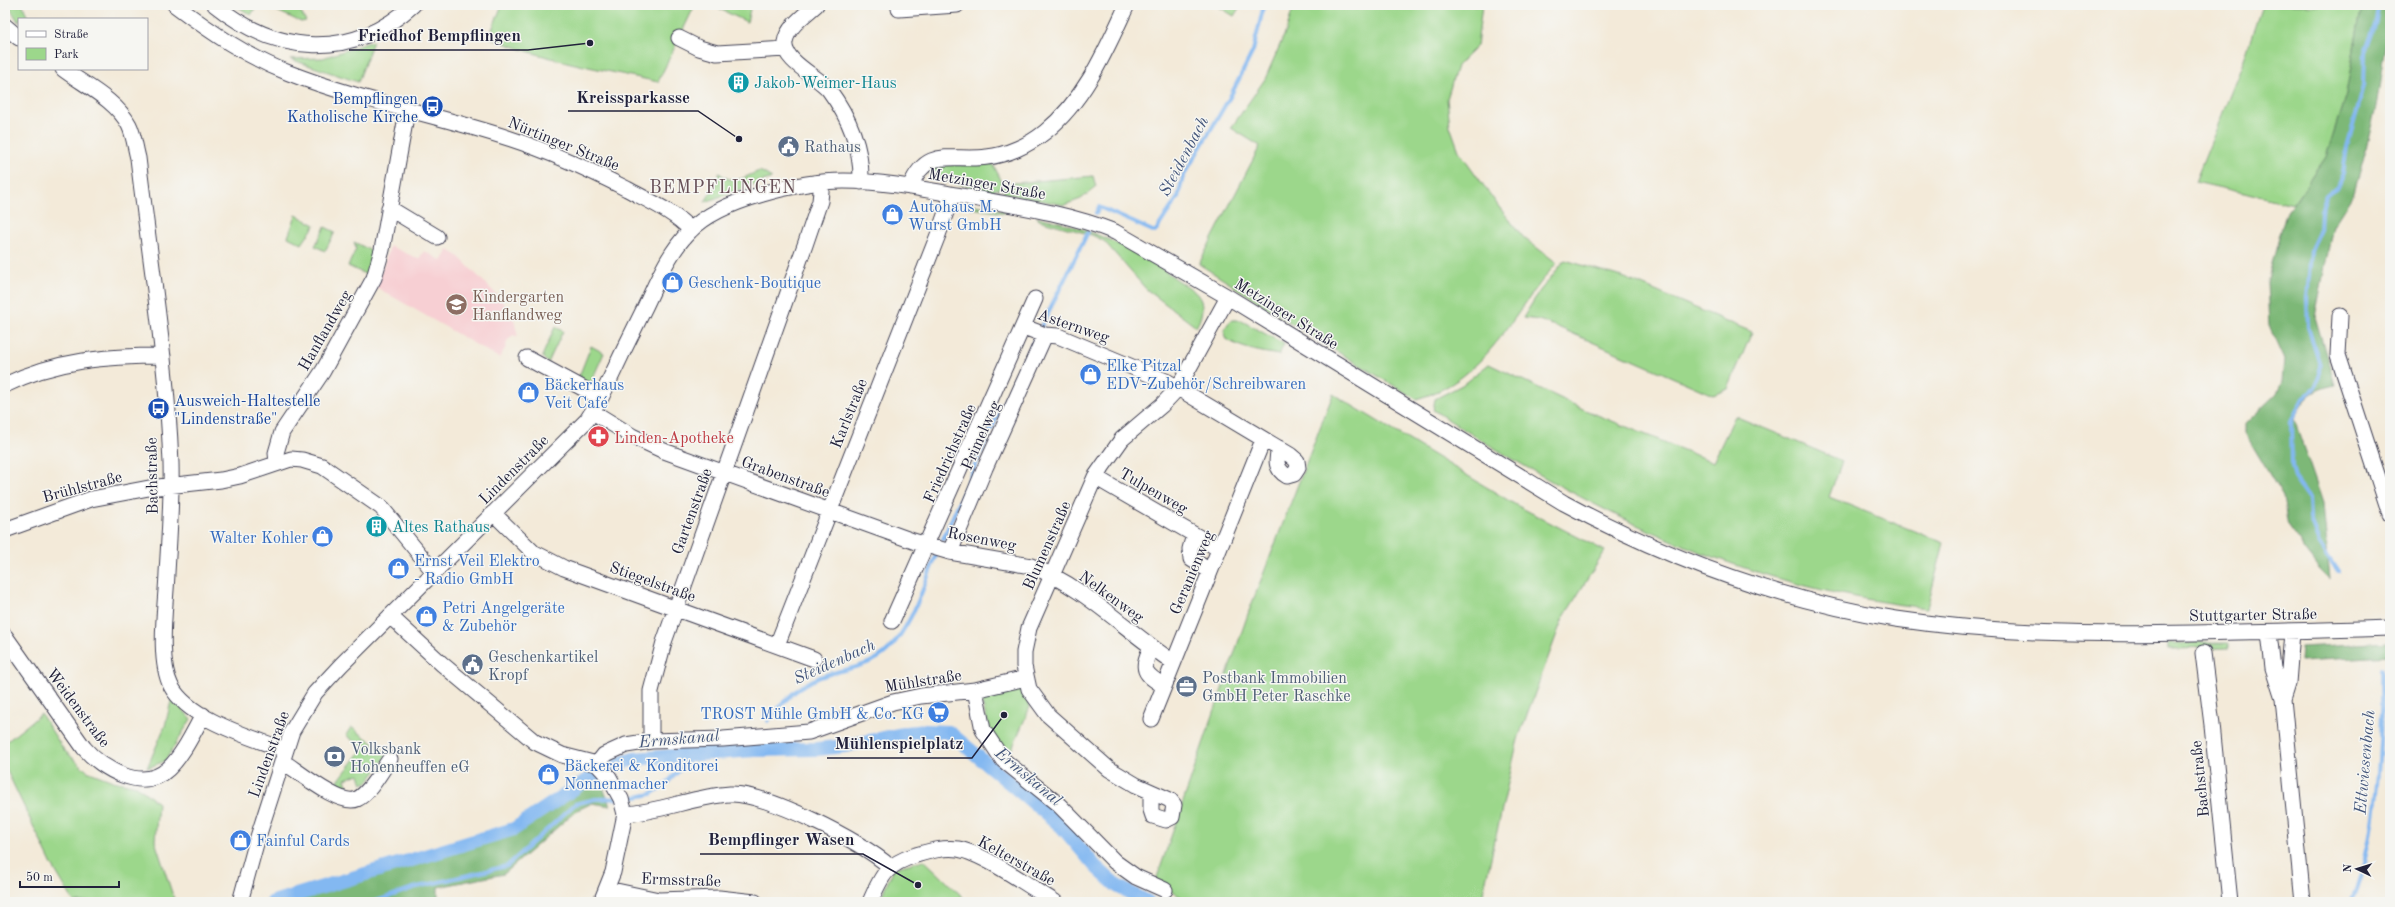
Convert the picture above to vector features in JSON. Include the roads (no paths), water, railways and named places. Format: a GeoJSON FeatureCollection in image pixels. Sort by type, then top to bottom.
{"type":"FeatureCollection","features":[{"type":"Feature","properties":{"kind":"street","name":"Nürtinger Straße"},"geometry":{"type":"LineString","coordinates":[[175,5],[236,48],[272,66],[330,87],[407,111],[511,139],[556,156],[623,187],[670,212],[691,230]]}},
{"type":"Feature","properties":{"kind":"street"},"geometry":{"type":"LineString","coordinates":[[215,5],[245,26],[270,38],[290,44],[309,45],[338,42],[372,31],[397,18],[413,5]]}},
{"type":"Feature","properties":{"kind":"street"},"geometry":{"type":"LineString","coordinates":[[816,5],[787,36],[785,49],[793,61],[828,89],[836,101],[857,145],[861,182]]}},
{"type":"Feature","properties":{"kind":"street"},"geometry":{"type":"LineString","coordinates":[[899,9],[957,5]]}},
{"type":"Feature","properties":{"kind":"street"},"geometry":{"type":"LineString","coordinates":[[910,187],[921,168],[933,159],[979,158],[998,155],[1020,147],[1045,132],[1073,102],[1088,81],[1127,5]]}},
{"type":"Feature","properties":{"kind":"street"},"geometry":{"type":"LineString","coordinates":[[679,38],[699,48],[717,53],[785,49]]}},
{"type":"Feature","properties":{"kind":"street","name":"Bachstraße"},"geometry":{"type":"LineString","coordinates":[[64,70],[116,108],[124,117],[132,133],[138,158],[163,356],[171,486],[164,634],[166,675],[181,699],[189,707],[284,755],[332,795],[350,800],[356,800],[363,795],[390,759]]}},
{"type":"Feature","properties":{"kind":"street","name":"Hanflandweg"},"geometry":{"type":"LineString","coordinates":[[277,463],[276,453],[282,432],[323,371],[374,278],[380,260],[407,111]]}},
{"type":"Feature","properties":{"kind":"street","name":"Metzinger Straße"},"geometry":{"type":"LineString","coordinates":[[691,230],[712,214],[741,202],[788,189],[822,182],[861,182],[910,187],[1051,212],[1096,225],[1134,242],[1228,297],[1513,474],[1584,514],[1648,545],[1733,578],[1813,601],[1924,623],[2022,632],[2117,634]]}},
{"type":"Feature","properties":{"kind":"street","name":"Gartenstraße"},"geometry":{"type":"LineString","coordinates":[[651,741],[649,721],[651,688],[675,609],[820,201],[822,182]]}},
{"type":"Feature","properties":{"kind":"street","name":"Karlstraße"},"geometry":{"type":"LineString","coordinates":[[777,645],[938,235],[952,195]]}},
{"type":"Feature","properties":{"kind":"street"},"geometry":{"type":"LineString","coordinates":[[389,208],[437,237]]}},
{"type":"Feature","properties":{"kind":"street","name":"Lindenstraße"},"geometry":{"type":"LineString","coordinates":[[240,902],[284,755],[298,719],[315,693],[593,412],[670,256],[691,230]]}},
{"type":"Feature","properties":{"kind":"street","name":"Blumenstraße"},"geometry":{"type":"LineString","coordinates":[[1151,792],[1108,769],[1078,743],[1039,705],[1026,678],[1024,666],[1026,639],[1096,477],[1122,438],[1162,404],[1178,388],[1228,297]]}},
{"type":"Feature","properties":{"kind":"street","name":"Friedrichstraße"},"geometry":{"type":"LineString","coordinates":[[892,621],[1024,328],[1035,299]]}},
{"type":"Feature","properties":{"kind":"street"},"geometry":{"type":"LineString","coordinates":[[2340,316],[2338,355],[2390,514]]}},
{"type":"Feature","properties":{"kind":"street","name":"Asternweg"},"geometry":{"type":"LineString","coordinates":[[1024,328],[1045,335],[1058,336],[1142,370],[1178,388],[1263,440],[1279,448]]}},
{"type":"Feature","properties":{"kind":"street","name":"Primelweg"},"geometry":{"type":"LineString","coordinates":[[950,552],[985,468],[1045,335]]}},
{"type":"Feature","properties":{"kind":"street"},"geometry":{"type":"LineString","coordinates":[[5,385],[32,372],[64,363],[118,357],[163,356]]}},
{"type":"Feature","properties":{"kind":"street"},"geometry":{"type":"LineString","coordinates":[[527,358],[601,398]]}},
{"type":"Feature","properties":{"kind":"street","name":"Grabenstraße"},"geometry":{"type":"LineString","coordinates":[[593,412],[646,443],[724,473],[927,546]]}},
{"type":"Feature","properties":{"kind":"street","name":"Geranienweg"},"geometry":{"type":"LineString","coordinates":[[1151,719],[1254,466],[1263,440]]}},
{"type":"Feature","properties":{"kind":"street","name":"Brühlstraße"},"geometry":{"type":"LineString","coordinates":[[5,530],[91,499],[240,476],[290,459],[312,462],[332,473],[381,506],[434,572]]}},
{"type":"Feature","properties":{"kind":"street","name":"Tulpenweg"},"geometry":{"type":"LineString","coordinates":[[1096,477],[1219,549]]}},
{"type":"Feature","properties":{"kind":"street","name":"Stiegelstraße"},"geometry":{"type":"LineString","coordinates":[[494,513],[533,552],[546,560],[675,609],[814,659]]}},
{"type":"Feature","properties":{"kind":"street","name":"Tulpenweg"},"geometry":{"type":"LineString","coordinates":[[1194,535],[1190,549],[1191,559],[1210,572]]}},
{"type":"Feature","properties":{"kind":"street","name":"Rosenweg"},"geometry":{"type":"LineString","coordinates":[[927,546],[950,552],[1031,566],[1052,576]]}},
{"type":"Feature","properties":{"kind":"street","name":"Nelkenweg"},"geometry":{"type":"LineString","coordinates":[[1052,576],[1096,604],[1150,647],[1173,662]]}},
{"type":"Feature","properties":{"kind":"street"},"geometry":{"type":"LineString","coordinates":[[390,616],[442,664],[535,742],[562,755],[597,764],[613,782],[624,810],[622,838],[604,895]]}},
{"type":"Feature","properties":{"kind":"street","name":"Stuttgarter Straße"},"geometry":{"type":"LineString","coordinates":[[2117,634],[2269,633],[2390,628]]}},
{"type":"Feature","properties":{"kind":"street"},"geometry":{"type":"LineString","coordinates":[[2283,698],[2288,683],[2292,632]]}},
{"type":"Feature","properties":{"kind":"street"},"geometry":{"type":"LineString","coordinates":[[2269,633],[2273,668],[2283,698],[2302,902]]}},
{"type":"Feature","properties":{"kind":"street","name":"Weidenstraße"},"geometry":{"type":"LineString","coordinates":[[5,636],[84,748],[93,758],[111,770],[123,775],[148,778],[166,771],[174,762],[203,715]]}},
{"type":"Feature","properties":{"kind":"street"},"geometry":{"type":"LineString","coordinates":[[1150,647],[1144,667],[1146,674],[1164,686]]}},
{"type":"Feature","properties":{"kind":"street","name":"Bachstraße"},"geometry":{"type":"LineString","coordinates":[[2203,653],[2230,902]]}},
{"type":"Feature","properties":{"kind":"street","name":"Mühlstraße"},"geometry":{"type":"LineString","coordinates":[[597,764],[604,755],[614,749],[651,741],[738,738],[809,732],[893,702],[922,696],[975,690],[1026,678]]}},
{"type":"Feature","properties":{"kind":"street"},"geometry":{"type":"LineString","coordinates":[[975,690],[983,730],[1003,760],[1059,805],[1115,862],[1136,877],[1165,890]]}},
{"type":"Feature","properties":{"kind":"street"},"geometry":{"type":"LineString","coordinates":[[624,810],[720,795],[748,795],[811,820],[864,848],[889,866],[881,877],[870,902]]}},
{"type":"Feature","properties":{"kind":"street","name":"Kelterstraße"},"geometry":{"type":"LineString","coordinates":[[889,866],[900,860],[929,851],[958,849],[983,859],[1055,902]]}},
{"type":"Feature","properties":{"kind":"street","name":"Ermsstraße"},"geometry":{"type":"LineString","coordinates":[[604,895],[659,900],[719,898],[755,902]]}},
{"type":"Feature","properties":{"kind":"waterway","name":"Steidenbach"},"geometry":{"type":"LineString","coordinates":[[1096,213],[1099,207],[1155,232],[1178,197],[1183,177],[1230,97],[1253,51],[1264,5]]}},
{"type":"Feature","properties":{"kind":"waterway","name":"Ettwiesenbach"},"geometry":{"type":"LineString","coordinates":[[2338,572],[2319,543],[2310,519],[2309,498],[2295,478],[2292,465],[2291,422],[2302,399],[2315,388],[2320,377],[2320,365],[2308,327],[2307,299],[2311,251],[2320,232],[2321,211],[2327,195],[2337,187],[2343,173],[2347,147],[2364,86],[2365,53],[2375,25],[2379,5]]}},
{"type":"Feature","properties":{"kind":"waterway","name":"Steidenbach"},"geometry":{"type":"LineString","coordinates":[[1040,329],[1088,232]]}},
{"type":"Feature","properties":{"kind":"waterway","name":"Steidenbach"},"geometry":{"type":"LineString","coordinates":[[943,539],[987,438],[1035,339]]}},
{"type":"Feature","properties":{"kind":"waterway","name":"Steidenbach"},"geometry":{"type":"LineString","coordinates":[[768,721],[794,692],[810,682],[819,677],[868,663],[875,660],[888,650],[904,630],[916,606],[936,556]]}},
{"type":"Feature","properties":{"kind":"waterway","name":"Ettwiesenbach"},"geometry":{"type":"LineString","coordinates":[[2351,902],[2359,879],[2369,840],[2376,798],[2381,734],[2381,670]]}},
{"type":"Feature","properties":{"kind":"waterway","name":"Ermskanal"},"geometry":{"type":"LineString","coordinates":[[273,902],[514,829],[584,782],[617,764],[634,759],[754,750],[817,749],[845,746],[907,733],[926,731],[949,732],[1062,827],[1096,867],[1117,886],[1148,902]]}},
{"type":"Feature","properties":{"kind":"waterway"},"geometry":{"type":"LineString","coordinates":[[374,902],[413,888],[507,866],[575,804],[595,799],[631,798],[651,794],[666,784],[696,753]]}},
{"type":"Feature","properties":{"kind":"place","name":"Friedhof Bempflingen"},"geometry":{"type":"Point","coordinates":[590,43]}},
{"type":"Feature","properties":{"kind":"place","name":"Jakob-Weimer-Haus"},"geometry":{"type":"Point","coordinates":[738,82]}},
{"type":"Feature","properties":{"kind":"place","name":"Bempflingen Katholische Kirche"},"geometry":{"type":"Point","coordinates":[433,107]}},
{"type":"Feature","properties":{"kind":"place","name":"Kreissparkasse"},"geometry":{"type":"Point","coordinates":[739,139]}},
{"type":"Feature","properties":{"kind":"place","name":"Rathaus"},"geometry":{"type":"Point","coordinates":[788,146]}},
{"type":"Feature","properties":{"kind":"place","name":"Autohaus M. Wurst GmbH"},"geometry":{"type":"Point","coordinates":[893,215]}},
{"type":"Feature","properties":{"kind":"place","name":"Geschenk-Boutique"},"geometry":{"type":"Point","coordinates":[672,282]}},
{"type":"Feature","properties":{"kind":"place","name":"Kindergarten Hanflandweg"},"geometry":{"type":"Point","coordinates":[456,305]}},
{"type":"Feature","properties":{"kind":"place","name":"Elke Pitzal EDV-Zubehör/Schreibwaren"},"geometry":{"type":"Point","coordinates":[1090,374]}},
{"type":"Feature","properties":{"kind":"place","name":"Bäckerhaus Veit Café"},"geometry":{"type":"Point","coordinates":[529,393]}},
{"type":"Feature","properties":{"kind":"place","name":"Ausweich-Haltestelle \"Lindenstraße\""},"geometry":{"type":"Point","coordinates":[159,409]}},
{"type":"Feature","properties":{"kind":"place","name":"Linden-Apotheke"},"geometry":{"type":"Point","coordinates":[598,437]}},
{"type":"Feature","properties":{"kind":"place","name":"Altes Rathaus"},"geometry":{"type":"Point","coordinates":[377,526]}},
{"type":"Feature","properties":{"kind":"place","name":"Walter Kohler"},"geometry":{"type":"Point","coordinates":[323,537]}},
{"type":"Feature","properties":{"kind":"place","name":"Ernst Veil Elektro - Radio GmbH"},"geometry":{"type":"Point","coordinates":[399,569]}},
{"type":"Feature","properties":{"kind":"place","name":"Petri Angelgeräte & Zubehör"},"geometry":{"type":"Point","coordinates":[427,616]}},
{"type":"Feature","properties":{"kind":"place","name":"Geschenkartikel Kropf"},"geometry":{"type":"Point","coordinates":[473,665]}},
{"type":"Feature","properties":{"kind":"place","name":"Postbank Immobilien GmbH Peter Raschke"},"geometry":{"type":"Point","coordinates":[1186,686]}},
{"type":"Feature","properties":{"kind":"place","name":"TROST Mühle GmbH & Co. KG"},"geometry":{"type":"Point","coordinates":[939,713]}},
{"type":"Feature","properties":{"kind":"place","name":"Mühlenspielplatz"},"geometry":{"type":"Point","coordinates":[1004,715]}},
{"type":"Feature","properties":{"kind":"place","name":"Volksbank Hohenneuffen eG"},"geometry":{"type":"Point","coordinates":[335,757]}},
{"type":"Feature","properties":{"kind":"place","name":"Bäckerei & Konditorei Nonnenmacher"},"geometry":{"type":"Point","coordinates":[549,774]}},
{"type":"Feature","properties":{"kind":"place","name":"Fainful Cards"},"geometry":{"type":"Point","coordinates":[240,840]}},
{"type":"Feature","properties":{"kind":"place","name":"Bempflinger Wasen"},"geometry":{"type":"Point","coordinates":[918,885]}},
{"type":"Feature","properties":{"kind":"district","name":"BEMPFLINGEN"},"geometry":{"type":"Point","coordinates":[723,187]}}]}
